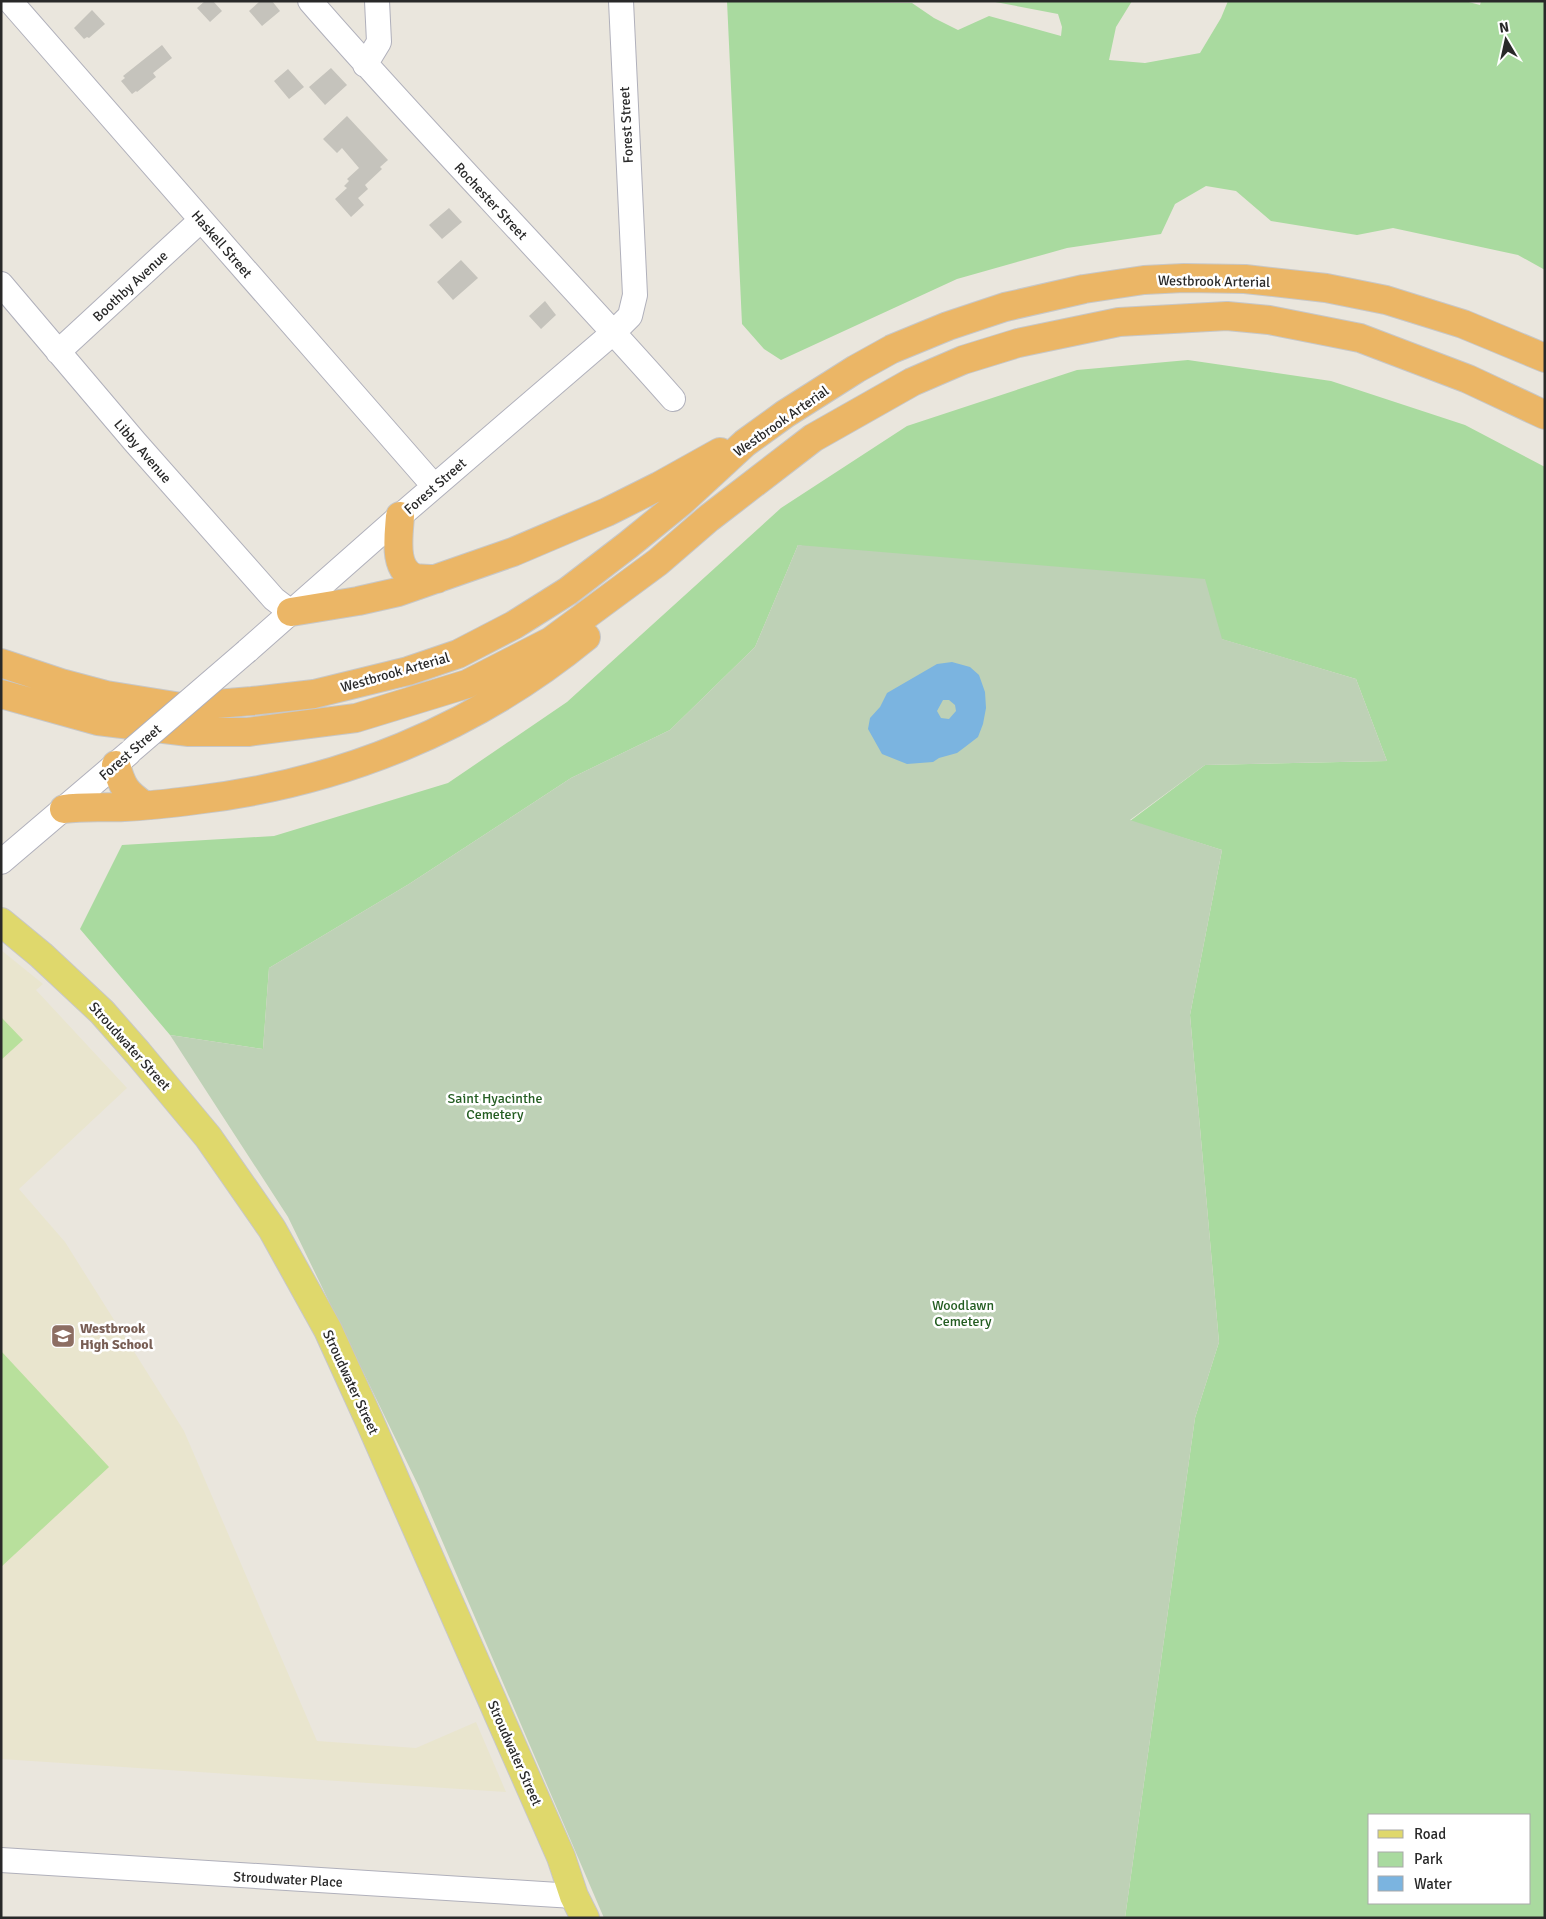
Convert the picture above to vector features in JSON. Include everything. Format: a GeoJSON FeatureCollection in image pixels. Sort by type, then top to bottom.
{"type":"FeatureCollection","features":[{"type":"Feature","properties":{"kind":"highway","name":"Westbrook Arterial"},"geometry":{"type":"LineString","coordinates":[[1,663],[61,683],[106,694],[181,707],[252,702],[314,694],[408,671],[458,654],[514,625],[568,590],[681,502],[745,443],[785,414],[856,369],[892,349],[948,326],[1005,307],[1084,289],[1144,280],[1184,278],[1245,279],[1343,292],[1386,300],[1463,324],[1545,358]]}},
{"type":"Feature","properties":{"kind":"highway"},"geometry":{"type":"LineString","coordinates":[[1,694],[98,721],[189,732],[248,732],[356,718],[467,684],[551,641],[658,562],[710,518],[813,438],[912,382],[963,360],[1018,342],[1118,322],[1227,316],[1269,320],[1360,338],[1468,379],[1545,415]]}},
{"type":"Feature","properties":{"kind":"highway"},"geometry":{"type":"LineString","coordinates":[[291,612],[358,602],[398,592],[551,538],[659,486],[714,454],[745,443]]}},
{"type":"Feature","properties":{"kind":"highway"},"geometry":{"type":"LineString","coordinates":[[400,516],[399,554],[402,565],[409,574],[416,578],[437,579]]}},
{"type":"Feature","properties":{"kind":"highway"},"geometry":{"type":"LineString","coordinates":[[64,809],[125,807],[194,800],[273,788],[350,767],[425,738],[497,700],[546,668],[609,618],[658,562]]}},
{"type":"Feature","properties":{"kind":"highway"},"geometry":{"type":"LineString","coordinates":[[124,757],[121,784],[128,794],[144,805]]}},
{"type":"Feature","properties":{"kind":"main road","name":"Stroudwater Street"},"geometry":{"type":"LineString","coordinates":[[1,922],[41,955],[102,1012],[208,1137],[272,1229],[328,1330],[369,1420],[561,1857],[580,1907]]}},
{"type":"Feature","properties":{"kind":"street","name":"Haskell Street"},"geometry":{"type":"LineString","coordinates":[[10,1],[434,486]]}},
{"type":"Feature","properties":{"kind":"street","name":"Rochester Street"},"geometry":{"type":"LineString","coordinates":[[310,1],[365,65],[614,332],[673,399]]}},
{"type":"Feature","properties":{"kind":"street"},"geometry":{"type":"LineString","coordinates":[[365,65],[379,42],[378,1]]}},
{"type":"Feature","properties":{"kind":"street","name":"Forest Street"},"geometry":{"type":"LineString","coordinates":[[1,862],[247,651],[434,486],[614,332],[630,316],[634,295],[621,1]]}},
{"type":"Feature","properties":{"kind":"street","name":"Boothby Avenue"},"geometry":{"type":"LineString","coordinates":[[58,352],[201,220]]}},
{"type":"Feature","properties":{"kind":"street","name":"Libby Avenue"},"geometry":{"type":"LineString","coordinates":[[1,284],[135,442],[274,599],[291,612]]}},
{"type":"Feature","properties":{"kind":"street","name":"Stroudwater Place"},"geometry":{"type":"LineString","coordinates":[[1,1860],[580,1907]]}},
{"type":"Feature","properties":{"kind":"shaded area","name":"Westbrook High School"},"geometry":{"type":"Polygon","coordinates":[[[1,950],[43,984],[36,990],[127,1088],[19,1189],[65,1242],[184,1431],[317,1741],[416,1748],[476,1722],[506,1792],[1,1759],[1,950]]]}},
{"type":"Feature","properties":{"kind":"green space"},"geometry":{"type":"Polygon","coordinates":[[[727,1],[912,3],[934,18],[958,30],[989,16],[1061,36],[1062,27],[1058,14],[990,1],[1132,1],[1116,27],[1109,60],[1145,63],[1200,53],[1221,18],[1228,1],[1465,1],[1480,5],[1481,1],[1545,1],[1545,270],[1518,255],[1393,228],[1357,235],[1271,221],[1236,191],[1206,186],[1175,204],[1161,234],[1067,248],[957,279],[781,360],[764,349],[742,324],[727,1]]]}},
{"type":"Feature","properties":{"kind":"green space"},"geometry":{"type":"Polygon","coordinates":[[[1188,360],[1331,381],[1465,425],[1545,467],[1545,1918],[1125,1918],[1195,1418],[1219,1342],[1190,1015],[1222,850],[1130,821],[1205,765],[1387,761],[1356,679],[1221,639],[798,545],[755,647],[670,730],[571,778],[409,884],[269,968],[263,1049],[170,1035],[80,929],[122,845],[274,836],[448,783],[567,702],[781,508],[907,426],[1077,370],[1188,360]]]}},
{"type":"Feature","properties":{"kind":"green space","name":"Woodlawn Cemetery"},"geometry":{"type":"Polygon","coordinates":[[[798,545],[1205,579],[1222,639],[1356,679],[1387,761],[1205,765],[1130,820],[1222,850],[1190,1015],[1219,1342],[1195,1418],[1125,1918],[604,1918],[419,1487],[288,1217],[170,1035],[263,1049],[269,968],[409,884],[571,778],[670,730],[755,647],[798,545]]]}},
{"type":"Feature","properties":{"kind":"green space"},"geometry":{"type":"Polygon","coordinates":[[[1,1017],[23,1040],[1,1060],[1,1017]]]}},
{"type":"Feature","properties":{"kind":"green space"},"geometry":{"type":"Polygon","coordinates":[[[1,1351],[109,1467],[1,1567],[1,1351]]]}},
{"type":"Feature","properties":{"kind":"water"},"geometry":{"type":"Polygon","coordinates":[[[952,662],[970,667],[979,675],[985,692],[986,708],[978,737],[957,753],[939,758],[933,762],[907,764],[882,754],[868,729],[870,718],[880,707],[887,693],[937,664],[952,662]],[[943,700],[937,711],[941,718],[949,719],[956,711],[955,705],[949,700],[943,700]]]}},
{"type":"Feature","properties":{"kind":"building"},"geometry":{"type":"Polygon","coordinates":[[[205,1],[213,1],[222,11],[210,22],[197,8],[205,1]]]}},
{"type":"Feature","properties":{"kind":"building"},"geometry":{"type":"Polygon","coordinates":[[[260,1],[272,1],[280,11],[262,26],[249,11],[260,1]]]}},
{"type":"Feature","properties":{"kind":"building"},"geometry":{"type":"Polygon","coordinates":[[[92,10],[105,24],[89,38],[84,39],[74,28],[92,10]]]}},
{"type":"Feature","properties":{"kind":"building"},"geometry":{"type":"Polygon","coordinates":[[[162,45],[172,58],[153,73],[156,77],[132,94],[121,81],[125,78],[123,76],[162,45]]]}},
{"type":"Feature","properties":{"kind":"building"},"geometry":{"type":"Polygon","coordinates":[[[331,68],[347,85],[325,105],[309,87],[331,68]]]}},
{"type":"Feature","properties":{"kind":"building"},"geometry":{"type":"Polygon","coordinates":[[[288,69],[304,87],[289,99],[274,81],[288,69]]]}},
{"type":"Feature","properties":{"kind":"building"},"geometry":{"type":"Polygon","coordinates":[[[347,116],[388,160],[380,167],[382,169],[365,185],[368,189],[358,198],[364,205],[351,217],[335,199],[347,188],[344,186],[349,181],[347,179],[359,168],[342,148],[337,153],[323,139],[347,116]]]}},
{"type":"Feature","properties":{"kind":"building"},"geometry":{"type":"Polygon","coordinates":[[[449,208],[462,222],[442,239],[429,225],[449,208]]]}},
{"type":"Feature","properties":{"kind":"building"},"geometry":{"type":"Polygon","coordinates":[[[461,260],[478,278],[453,300],[437,282],[461,260]]]}},
{"type":"Feature","properties":{"kind":"building"},"geometry":{"type":"Polygon","coordinates":[[[545,301],[556,315],[541,329],[529,316],[545,301]]]}},
{"type":"Feature","properties":{"kind":"place","name":"Westbrook High School"},"geometry":{"type":"Point","coordinates":[63,1336]}},
{"type":"Feature","properties":{"kind":"park label","name":"Saint Hyacinthe Cemetery"},"geometry":{"type":"Point","coordinates":[495,1106]}}]}
